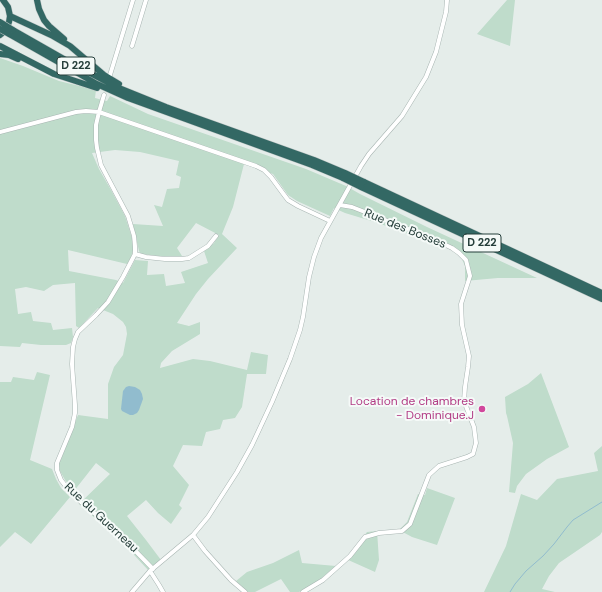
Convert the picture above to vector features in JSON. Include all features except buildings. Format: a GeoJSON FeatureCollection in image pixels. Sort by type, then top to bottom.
{"type":"FeatureCollection","features":[{"type":"Feature","properties":{"kind":"highway"},"geometry":{"type":"LineString","coordinates":[[37,0],[44,20],[70,46],[104,75],[135,92],[141,97]]}},
{"type":"Feature","properties":{"kind":"highway"},"geometry":{"type":"LineString","coordinates":[[0,35],[6,30],[10,16],[5,1]]}},
{"type":"Feature","properties":{"kind":"highway"},"geometry":{"type":"LineString","coordinates":[[10,16],[51,35],[70,46]]}},
{"type":"Feature","properties":{"kind":"highway","name":"D 222"},"geometry":{"type":"LineString","coordinates":[[0,22],[11,32],[90,80],[128,98],[344,176],[602,293]]}},
{"type":"Feature","properties":{"kind":"highway","name":"D 222"},"geometry":{"type":"LineString","coordinates":[[0,29],[11,32],[97,77],[141,97],[314,160],[344,176]]}},
{"type":"Feature","properties":{"kind":"highway"},"geometry":{"type":"LineString","coordinates":[[0,46],[54,74]]}},
{"type":"Feature","properties":{"kind":"highway"},"geometry":{"type":"LineString","coordinates":[[0,54],[8,55],[54,74],[90,85],[117,97],[128,98]]}},
{"type":"Feature","properties":{"kind":"highway","name":"D 222"},"geometry":{"type":"LineString","coordinates":[[363,184],[602,299]]}},
{"type":"Feature","properties":{"kind":"street"},"geometry":{"type":"LineString","coordinates":[[110,74],[133,0]]}},
{"type":"Feature","properties":{"kind":"street"},"geometry":{"type":"LineString","coordinates":[[132,46],[146,0]]}},
{"type":"Feature","properties":{"kind":"street"},"geometry":{"type":"LineString","coordinates":[[132,592],[151,570],[193,535],[208,517],[237,472],[252,445],[290,359],[300,330],[304,317],[309,277],[321,238],[361,166],[369,154],[402,116],[426,77],[436,52],[446,12],[447,0]]}},
{"type":"Feature","properties":{"kind":"street"},"geometry":{"type":"LineString","coordinates":[[104,95],[96,125],[98,156],[128,216],[134,236],[135,254],[165,259],[190,258],[208,246],[216,236]]}},
{"type":"Feature","properties":{"kind":"street"},"geometry":{"type":"LineString","coordinates":[[0,132],[76,112],[99,112],[256,166],[264,170],[271,177],[288,200],[330,222]]}},
{"type":"Feature","properties":{"kind":"street","name":"Rue des Bosses"},"geometry":{"type":"LineString","coordinates":[[303,592],[323,580],[350,556],[365,537],[379,533],[402,532],[410,524],[429,475],[439,466],[473,454],[476,443],[474,426],[464,401],[469,356],[462,325],[461,304],[470,276],[466,260],[460,252],[430,238],[352,208],[340,205]]}},
{"type":"Feature","properties":{"kind":"street","name":"Rue du Guerneau"},"geometry":{"type":"LineString","coordinates":[[135,254],[108,302],[78,332],[75,339],[72,364],[75,413],[72,427],[57,463],[57,470],[61,480],[68,489],[118,533],[151,570],[163,592]]}},
{"type":"Feature","properties":{"kind":"street"},"geometry":{"type":"LineString","coordinates":[[193,535],[231,580],[245,592]]}},
{"type":"Feature","properties":{"kind":"green space"},"geometry":{"type":"Polygon","coordinates":[[[507,0],[515,0],[510,46],[477,34],[507,0]]]}},
{"type":"Feature","properties":{"kind":"green space"},"geometry":{"type":"Polygon","coordinates":[[[0,58],[59,81],[96,90],[95,98],[107,101],[110,96],[148,114],[306,169],[346,186],[427,227],[537,278],[498,278],[465,281],[465,266],[461,257],[452,250],[334,208],[330,216],[297,201],[288,195],[273,174],[244,164],[233,207],[222,234],[237,248],[196,294],[177,323],[189,326],[200,322],[200,334],[172,351],[161,363],[160,368],[193,359],[210,361],[247,370],[251,352],[268,355],[266,374],[247,374],[242,407],[235,418],[223,420],[220,429],[206,432],[202,446],[183,445],[173,466],[189,485],[179,505],[182,508],[171,524],[146,500],[127,516],[161,560],[148,570],[123,543],[79,504],[110,474],[96,463],[74,491],[60,471],[59,464],[78,415],[108,419],[108,384],[114,367],[123,355],[127,334],[126,327],[123,322],[113,314],[98,308],[79,328],[76,326],[75,283],[53,285],[44,291],[26,287],[15,289],[18,314],[31,312],[33,321],[51,323],[53,330],[72,328],[73,337],[71,343],[66,345],[22,343],[20,347],[0,346],[0,58]],[[115,150],[92,153],[99,169],[125,216],[132,238],[133,250],[131,258],[127,264],[68,250],[69,271],[116,280],[123,283],[135,260],[148,261],[147,275],[164,274],[166,286],[185,283],[181,272],[208,263],[204,251],[214,243],[219,235],[196,223],[177,248],[182,256],[141,254],[139,251],[133,224],[163,226],[154,205],[162,207],[167,189],[179,188],[181,177],[176,175],[179,161],[140,152],[115,150]]]}},
{"type":"Feature","properties":{"kind":"green space"},"geometry":{"type":"Polygon","coordinates":[[[37,372],[50,375],[30,460],[52,469],[61,488],[70,497],[31,544],[15,532],[0,547],[0,382],[11,382],[13,377],[34,380],[37,372]]]}},
{"type":"Feature","properties":{"kind":"green space"},"geometry":{"type":"Polygon","coordinates":[[[541,373],[569,447],[547,459],[526,474],[517,486],[515,493],[509,492],[513,443],[506,413],[505,397],[528,384],[541,373]]]}},
{"type":"Feature","properties":{"kind":"green space"},"geometry":{"type":"Polygon","coordinates":[[[602,446],[602,532],[600,535],[559,563],[549,576],[542,589],[555,592],[484,592],[506,546],[521,494],[537,500],[557,479],[598,471],[594,453],[602,446]]]}},
{"type":"Feature","properties":{"kind":"green space"},"geometry":{"type":"Polygon","coordinates":[[[427,488],[455,498],[437,545],[412,537],[399,530],[407,522],[418,494],[425,495],[427,488]]]}},
{"type":"Feature","properties":{"kind":"green space"},"geometry":{"type":"Polygon","coordinates":[[[377,531],[379,560],[375,572],[346,559],[367,532],[377,531]]]}},
{"type":"Feature","properties":{"kind":"green space"},"geometry":{"type":"Polygon","coordinates":[[[299,550],[302,563],[336,566],[317,582],[299,592],[290,592],[281,579],[255,592],[248,592],[236,581],[247,572],[273,563],[299,550]]]}},
{"type":"Feature","properties":{"kind":"water"},"geometry":{"type":"Polygon","coordinates":[[[129,386],[140,390],[143,399],[139,410],[133,415],[122,411],[121,409],[123,391],[129,386]]]}},
{"type":"Feature","properties":{"kind":"waterway"},"geometry":{"type":"LineString","coordinates":[[510,592],[526,571],[543,556],[573,520],[602,502]]}},
{"type":"Feature","properties":{"kind":"place","name":"Location de chambres - Dominique.J"},"geometry":{"type":"Point","coordinates":[482,409]}}]}
